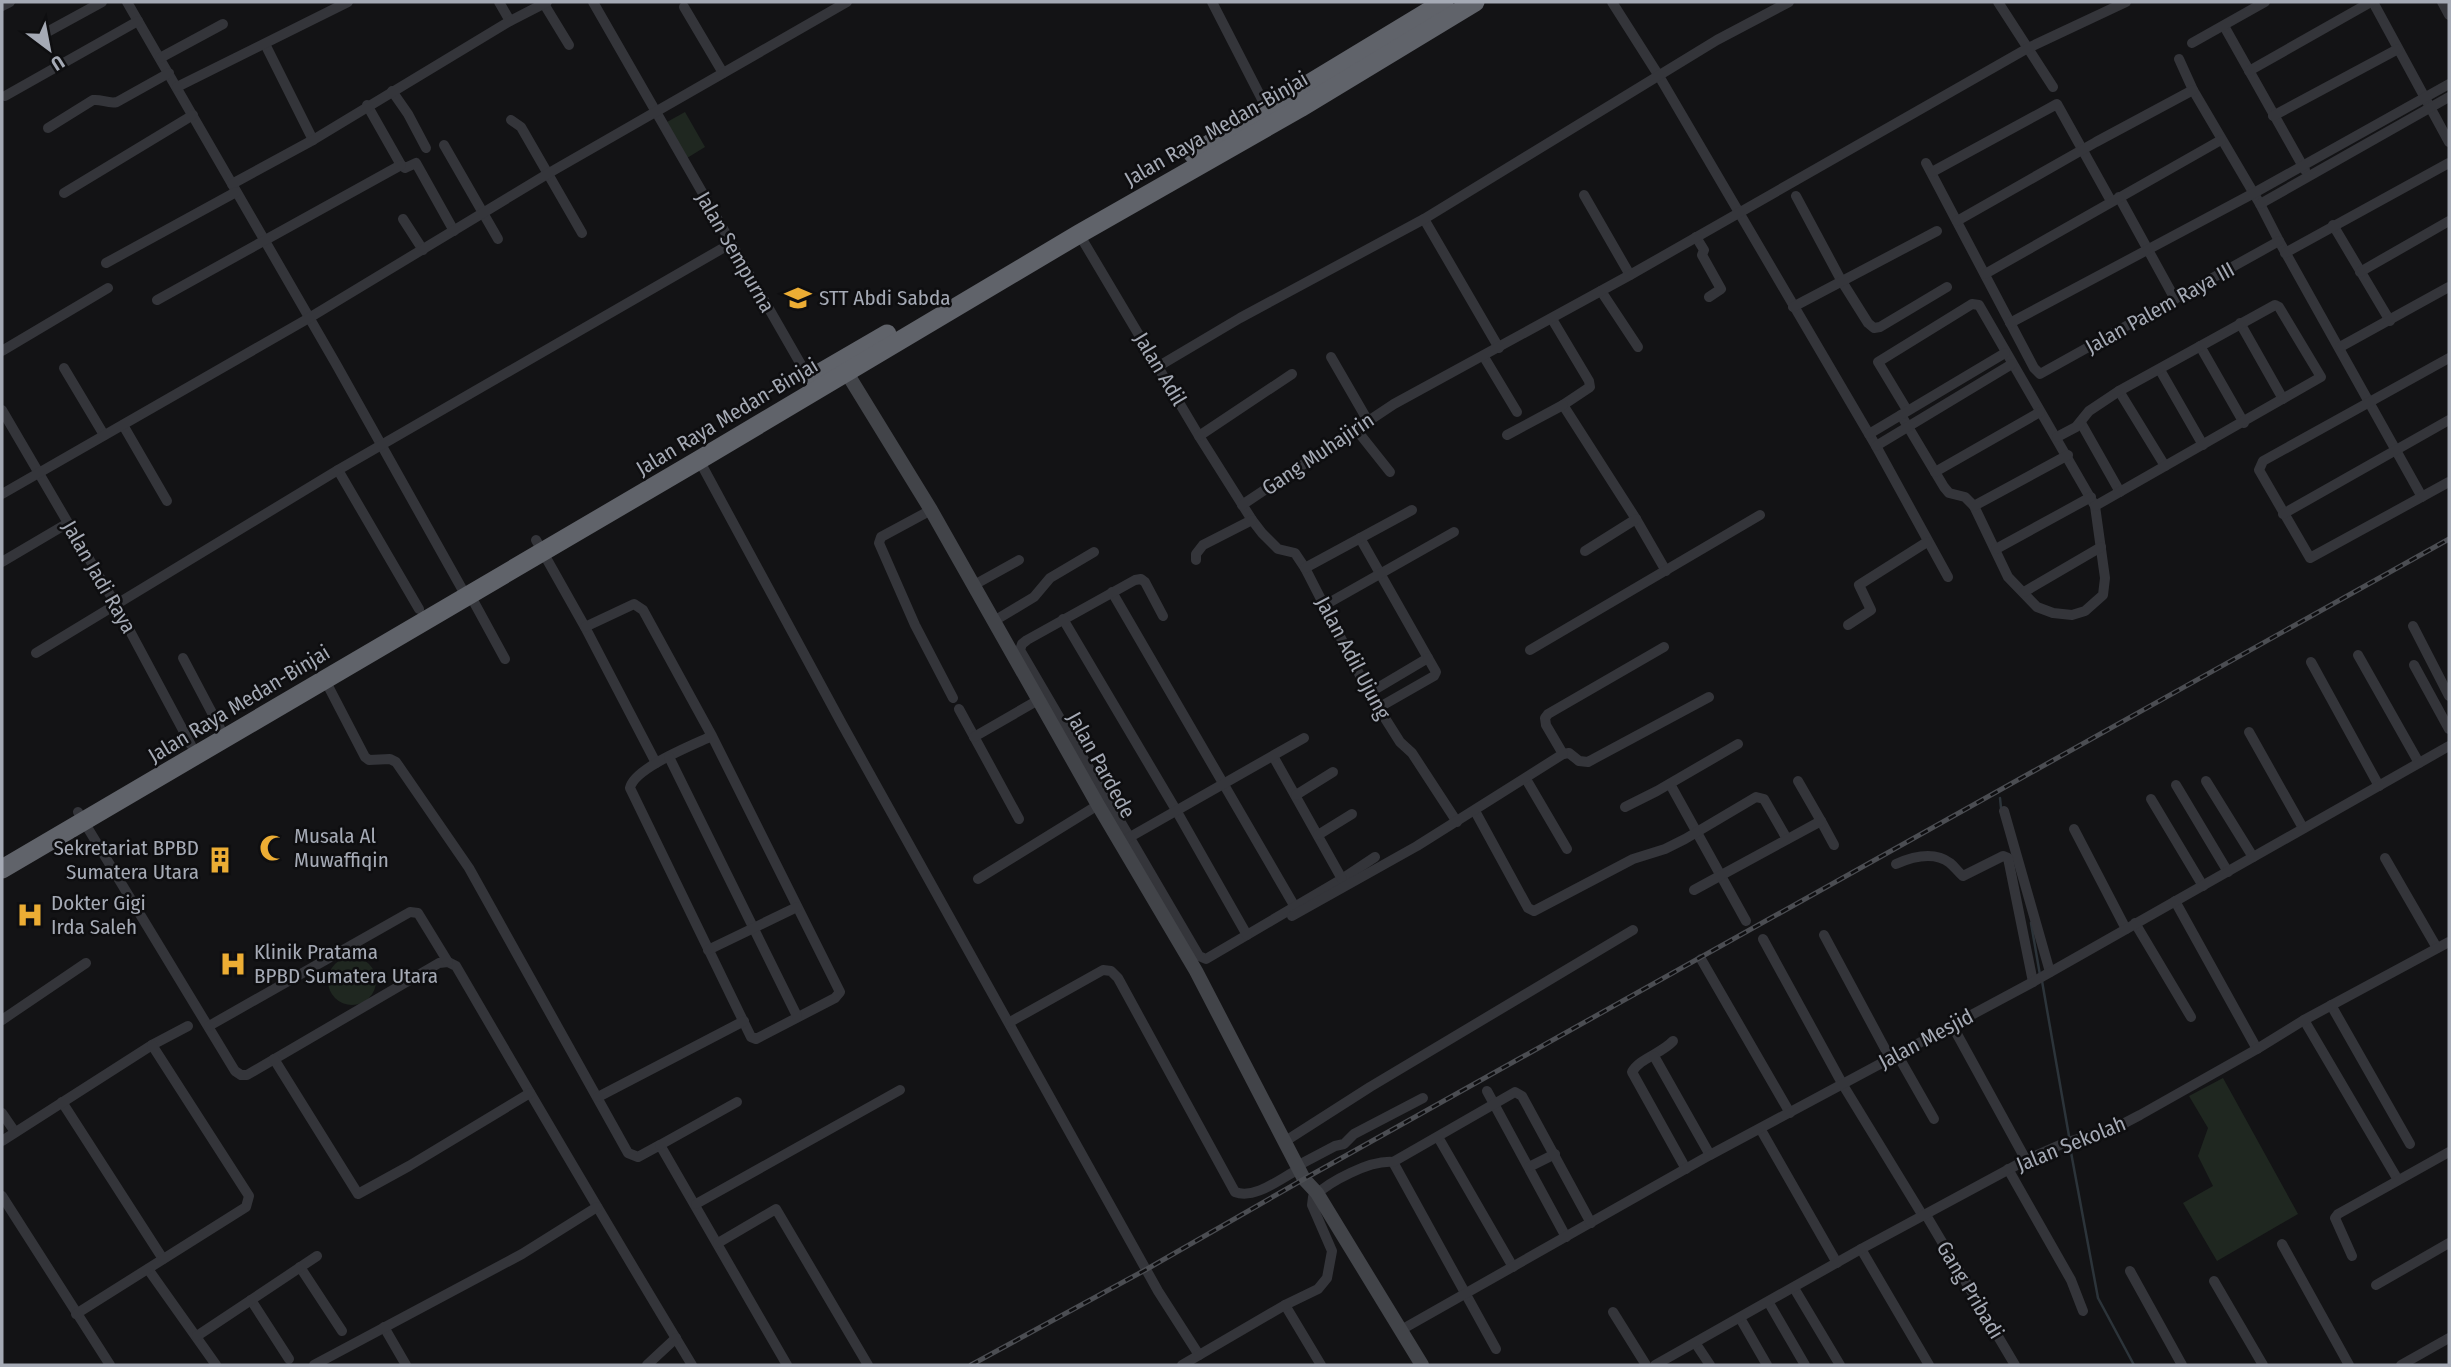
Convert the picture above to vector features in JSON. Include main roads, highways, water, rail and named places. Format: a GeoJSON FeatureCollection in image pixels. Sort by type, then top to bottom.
{"type":"FeatureCollection","features":[{"type":"Feature","properties":{"kind":"highway","name":"Jalan Raya Medan-Binjai"},"geometry":{"type":"LineString","coordinates":[[1349,69],[1444,2]]}},
{"type":"Feature","properties":{"kind":"highway","name":"Jalan Raya Medan-Binjai"},"geometry":{"type":"LineString","coordinates":[[843,367],[1079,234],[1349,69],[1475,2]]}},
{"type":"Feature","properties":{"kind":"highway","name":"Jalan Raya Medan-Binjai"},"geometry":{"type":"LineString","coordinates":[[2,856],[81,817],[325,680],[641,481],[813,385],[1271,116]]}},
{"type":"Feature","properties":{"kind":"highway","name":"Jalan Raya Medan-Binjai"},"geometry":{"type":"LineString","coordinates":[[539,546],[699,460],[813,385]]}},
{"type":"Feature","properties":{"kind":"highway","name":"Jalan Raya Medan-Binjai"},"geometry":{"type":"LineString","coordinates":[[2,869],[191,745],[419,609],[465,591]]}},
{"type":"Feature","properties":{"kind":"waterway"},"geometry":{"type":"LineString","coordinates":[[2000,798],[2001,808]]}},
{"type":"Feature","properties":{"kind":"waterway"},"geometry":{"type":"LineString","coordinates":[[2031,923],[2040,975]]}},
{"type":"Feature","properties":{"kind":"waterway"},"geometry":{"type":"LineString","coordinates":[[2042,981],[2069,1136]]}},
{"type":"Feature","properties":{"kind":"waterway"},"geometry":{"type":"LineString","coordinates":[[2070,1147],[2098,1298],[2134,1365]]}},
{"type":"Feature","properties":{"kind":"railway"},"geometry":{"type":"LineString","coordinates":[[971,1365],[2449,539]]}},
{"type":"Feature","properties":{"kind":"place","name":"STT Abdi Sabda"},"geometry":{"type":"Point","coordinates":[798,298]}},
{"type":"Feature","properties":{"kind":"place","name":"Musala Al Muwaffiqin"},"geometry":{"type":"Point","coordinates":[273,848]}},
{"type":"Feature","properties":{"kind":"place","name":"Sekretariat BPBD Sumatera Utara"},"geometry":{"type":"Point","coordinates":[220,860]}},
{"type":"Feature","properties":{"kind":"place","name":"Dokter Gigi Irda Saleh"},"geometry":{"type":"Point","coordinates":[30,915]}},
{"type":"Feature","properties":{"kind":"place","name":"Klinik Pratama BPBD Sumatera Utara"},"geometry":{"type":"Point","coordinates":[233,964]}}]}
